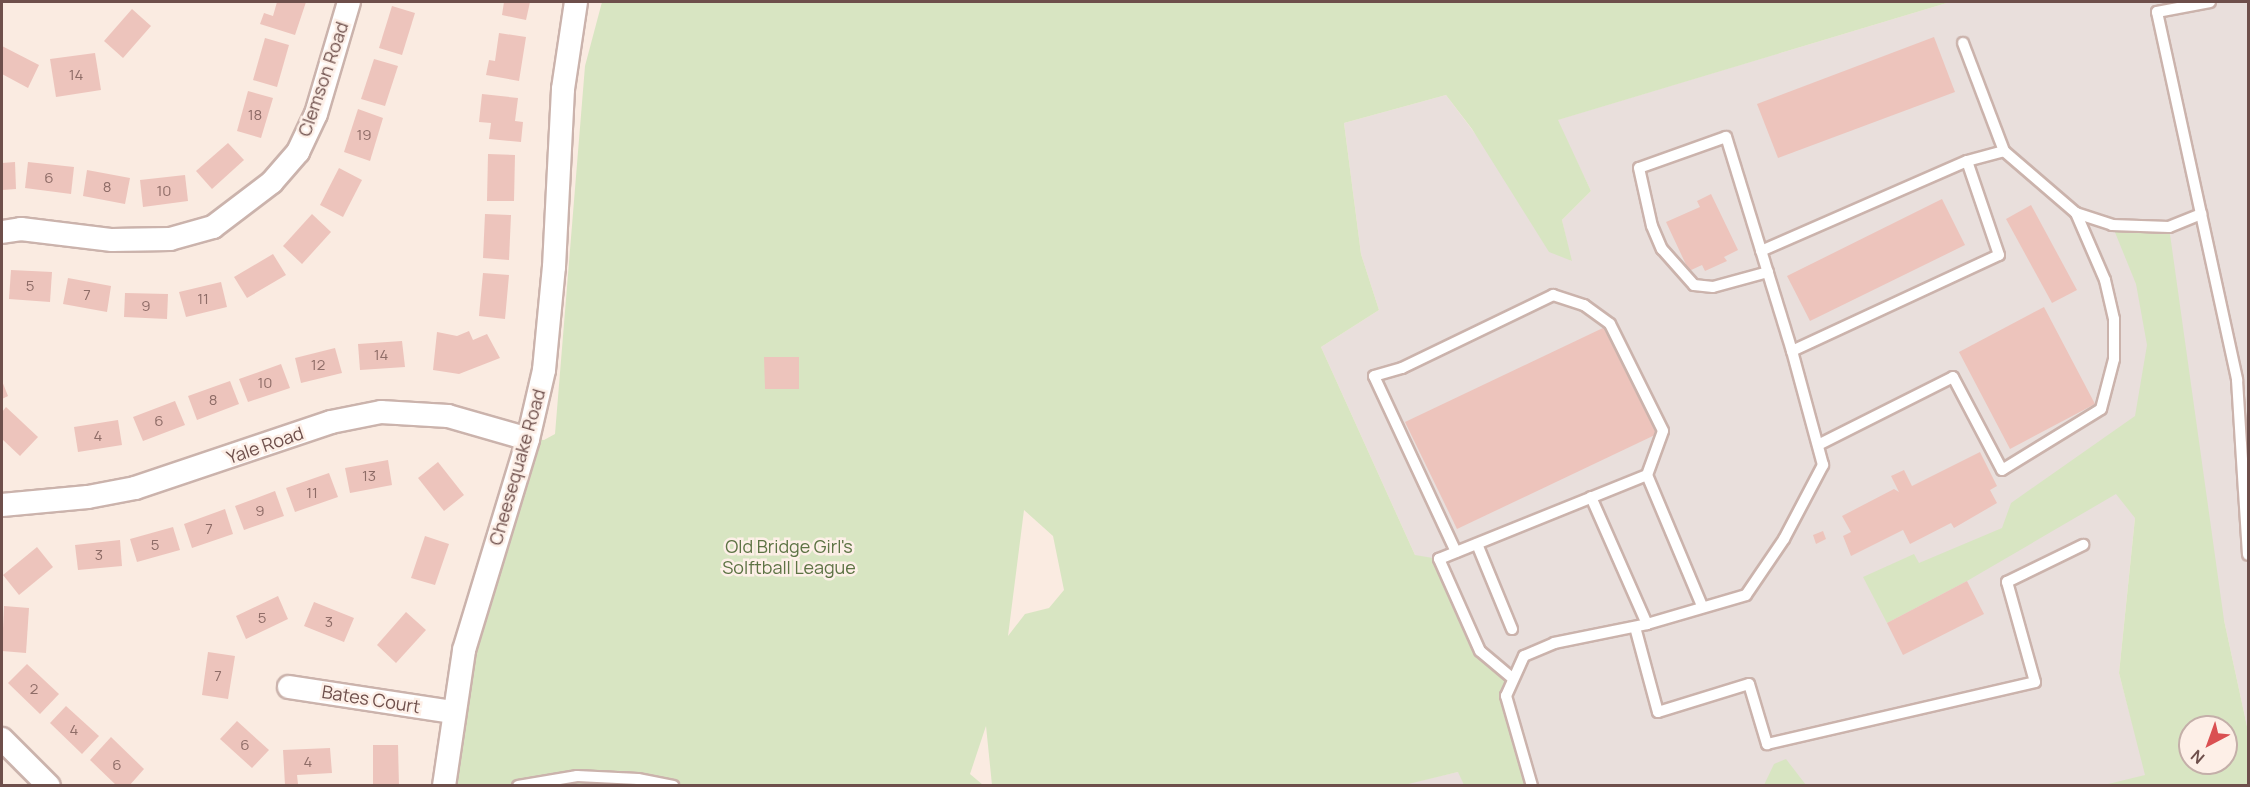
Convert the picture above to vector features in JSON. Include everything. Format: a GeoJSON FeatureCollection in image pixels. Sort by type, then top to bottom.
{"type":"FeatureCollection","features":[{"type":"Feature","properties":{"kind":"street","name":"Clemson Road"},"geometry":{"type":"LineString","coordinates":[[2,232],[21,229],[112,240],[170,239],[213,227],[272,182],[298,152],[316,114],[349,2]]}},
{"type":"Feature","properties":{"kind":"street","name":"Cheesequake Road"},"geometry":{"type":"LineString","coordinates":[[444,786],[452,712],[464,650],[528,439],[544,370],[554,267],[563,89],[576,2]]}},
{"type":"Feature","properties":{"kind":"street","name":"Yale Road"},"geometry":{"type":"LineString","coordinates":[[2,505],[88,497],[135,488],[331,423],[381,412],[448,416],[528,439]]}},
{"type":"Feature","properties":{"kind":"street","name":"Bates Court"},"geometry":{"type":"LineString","coordinates":[[289,687],[452,712]]}},
{"type":"Feature","properties":{"kind":"street"},"geometry":{"type":"LineString","coordinates":[[2,740],[49,786]]}},
{"type":"Feature","properties":{"kind":"lane"},"geometry":{"type":"LineString","coordinates":[[2210,2],[2157,12],[2237,380],[2248,555]]}},
{"type":"Feature","properties":{"kind":"lane"},"geometry":{"type":"LineString","coordinates":[[1963,43],[2004,151],[2076,213],[2112,225],[2169,227],[2201,214]]}},
{"type":"Feature","properties":{"kind":"lane"},"geometry":{"type":"LineString","coordinates":[[1532,786],[1506,696],[1511,677],[1524,656],[1554,643],[1647,624],[1702,606],[1746,595],[1784,538],[1823,465],[1792,351],[1768,272],[1726,137],[1639,168],[1652,226],[1662,249],[1694,285],[1713,287],[1768,272]]}},
{"type":"Feature","properties":{"kind":"lane"},"geometry":{"type":"LineString","coordinates":[[1761,250],[1967,161],[2004,151]]}},
{"type":"Feature","properties":{"kind":"lane"},"geometry":{"type":"LineString","coordinates":[[1792,351],[1999,255],[1967,161]]}},
{"type":"Feature","properties":{"kind":"lane"},"geometry":{"type":"LineString","coordinates":[[1818,445],[1953,377],[2002,470],[2101,409],[2114,360],[2114,319],[2105,280],[2076,213]]}},
{"type":"Feature","properties":{"kind":"lane"},"geometry":{"type":"LineString","coordinates":[[1456,552],[1374,376],[1402,368],[1553,295],[1584,305],[1610,324],[1664,430],[1647,474],[1702,606]]}},
{"type":"Feature","properties":{"kind":"lane"},"geometry":{"type":"LineString","coordinates":[[1511,677],[1480,651],[1439,559],[1647,474]]}},
{"type":"Feature","properties":{"kind":"lane"},"geometry":{"type":"LineString","coordinates":[[1591,498],[1647,624]]}},
{"type":"Feature","properties":{"kind":"lane"},"geometry":{"type":"LineString","coordinates":[[1477,544],[1512,629]]}},
{"type":"Feature","properties":{"kind":"lane"},"geometry":{"type":"LineString","coordinates":[[1635,627],[1658,712],[1749,684],[1767,744],[2035,682],[2007,582],[2084,545]]}},
{"type":"Feature","properties":{"kind":"lane"},"geometry":{"type":"LineString","coordinates":[[518,786],[577,776],[638,779],[673,786]]}},
{"type":"Feature","properties":{"kind":"shaded area"},"geometry":{"type":"Polygon","coordinates":[[[1950,2],[2248,2],[2248,731],[2224,620],[2135,518],[2119,673],[2146,775],[2111,786],[1400,785],[1458,772],[1415,555],[1321,347],[1379,310],[1361,254],[1344,123],[1446,95],[1571,261],[1562,220],[1591,191],[1557,120],[1950,2]]]}},
{"type":"Feature","properties":{"kind":"green space","name":"Old Bridge Girl's Solftball League"},"geometry":{"type":"Polygon","coordinates":[[[602,2],[1950,2],[1558,120],[1591,191],[1562,220],[1572,261],[1549,252],[1472,129],[1446,95],[1344,123],[1361,254],[1379,310],[1321,347],[1415,555],[1439,559],[1480,651],[1511,677],[1506,697],[1532,785],[1464,785],[1458,772],[1400,786],[992,785],[986,726],[970,774],[983,785],[444,786],[448,742],[528,439],[544,440],[555,434],[585,66],[602,2]],[[1024,510],[1008,636],[1025,614],[1049,608],[1064,590],[1053,536],[1024,510]]]}},
{"type":"Feature","properties":{"kind":"green space"},"geometry":{"type":"Polygon","coordinates":[[[2112,225],[2169,227],[2224,620],[2248,731],[2248,785],[2104,785],[2145,775],[2119,673],[2135,518],[2116,494],[1967,581],[1887,623],[1863,577],[1914,554],[1919,563],[2002,528],[2011,503],[2135,416],[2147,345],[2136,284],[2112,225]]]}},
{"type":"Feature","properties":{"kind":"green space"},"geometry":{"type":"Polygon","coordinates":[[[1786,759],[1806,785],[1764,785],[1774,764],[1786,759]]]}},
{"type":"Feature","properties":{"kind":"building"},"geometry":{"type":"Polygon","coordinates":[[[277,2],[306,2],[295,35],[260,24],[264,13],[273,16],[277,2]]]}},
{"type":"Feature","properties":{"kind":"building"},"geometry":{"type":"Polygon","coordinates":[[[504,2],[530,2],[526,20],[502,15],[504,2]]]}},
{"type":"Feature","properties":{"kind":"building"},"geometry":{"type":"Polygon","coordinates":[[[392,6],[415,13],[402,55],[379,48],[392,6]]]}},
{"type":"Feature","properties":{"kind":"building"},"geometry":{"type":"Polygon","coordinates":[[[132,9],[151,26],[123,58],[104,41],[132,9]]]}},
{"type":"Feature","properties":{"kind":"building"},"geometry":{"type":"Polygon","coordinates":[[[499,33],[526,37],[519,81],[486,75],[489,60],[495,61],[499,33]]]}},
{"type":"Feature","properties":{"kind":"building"},"geometry":{"type":"Polygon","coordinates":[[[1934,37],[1955,92],[1778,158],[1757,104],[1934,37]]]}},
{"type":"Feature","properties":{"kind":"building"},"geometry":{"type":"Polygon","coordinates":[[[265,38],[289,45],[277,87],[253,80],[265,38]]]}},
{"type":"Feature","properties":{"kind":"building"},"geometry":{"type":"Polygon","coordinates":[[[2,46],[39,65],[28,88],[2,74],[2,46]]]}},
{"type":"Feature","properties":{"kind":"building"},"geometry":{"type":"Polygon","coordinates":[[[95,53],[101,90],[56,97],[50,59],[95,53]]]}},
{"type":"Feature","properties":{"kind":"building"},"geometry":{"type":"Polygon","coordinates":[[[374,59],[398,66],[385,106],[361,99],[374,59]]]}},
{"type":"Feature","properties":{"kind":"building"},"geometry":{"type":"Polygon","coordinates":[[[248,91],[273,98],[261,138],[237,131],[248,91]]]}},
{"type":"Feature","properties":{"kind":"building"},"geometry":{"type":"Polygon","coordinates":[[[482,94],[518,98],[515,121],[523,122],[521,142],[489,139],[491,123],[479,122],[482,94]]]}},
{"type":"Feature","properties":{"kind":"building"},"geometry":{"type":"Polygon","coordinates":[[[358,109],[383,118],[370,161],[344,152],[358,109]]]}},
{"type":"Feature","properties":{"kind":"building"},"geometry":{"type":"Polygon","coordinates":[[[228,143],[244,160],[212,189],[196,171],[228,143]]]}},
{"type":"Feature","properties":{"kind":"building"},"geometry":{"type":"Polygon","coordinates":[[[488,154],[515,155],[514,201],[487,201],[488,154]]]}},
{"type":"Feature","properties":{"kind":"building"},"geometry":{"type":"Polygon","coordinates":[[[15,162],[16,189],[2,190],[2,163],[15,162]]]}},
{"type":"Feature","properties":{"kind":"building"},"geometry":{"type":"Polygon","coordinates":[[[28,162],[74,167],[71,194],[25,188],[28,162]]]}},
{"type":"Feature","properties":{"kind":"building"},"geometry":{"type":"Polygon","coordinates":[[[339,168],[362,180],[343,217],[320,205],[339,168]]]}},
{"type":"Feature","properties":{"kind":"building"},"geometry":{"type":"Polygon","coordinates":[[[87,170],[130,178],[125,204],[83,196],[87,170]]]}},
{"type":"Feature","properties":{"kind":"building"},"geometry":{"type":"Polygon","coordinates":[[[185,175],[188,201],[143,207],[140,180],[185,175]]]}},
{"type":"Feature","properties":{"kind":"building"},"geometry":{"type":"Polygon","coordinates":[[[1711,194],[1738,250],[1724,257],[1727,261],[1705,271],[1702,265],[1689,271],[1666,222],[1700,207],[1697,201],[1711,194]]]}},
{"type":"Feature","properties":{"kind":"building"},"geometry":{"type":"Polygon","coordinates":[[[1942,199],[1965,245],[1810,321],[1787,276],[1942,199]]]}},
{"type":"Feature","properties":{"kind":"building"},"geometry":{"type":"Polygon","coordinates":[[[2031,205],[2077,290],[2052,303],[2006,219],[2031,205]]]}},
{"type":"Feature","properties":{"kind":"building"},"geometry":{"type":"Polygon","coordinates":[[[312,214],[331,232],[302,264],[283,246],[312,214]]]}},
{"type":"Feature","properties":{"kind":"building"},"geometry":{"type":"Polygon","coordinates":[[[485,214],[511,215],[509,260],[483,258],[485,214]]]}},
{"type":"Feature","properties":{"kind":"building"},"geometry":{"type":"Polygon","coordinates":[[[273,254],[286,275],[247,298],[234,277],[273,254]]]}},
{"type":"Feature","properties":{"kind":"building"},"geometry":{"type":"Polygon","coordinates":[[[11,270],[52,272],[50,302],[9,299],[11,270]]]}},
{"type":"Feature","properties":{"kind":"building"},"geometry":{"type":"Polygon","coordinates":[[[483,273],[509,275],[505,319],[479,316],[483,273]]]}},
{"type":"Feature","properties":{"kind":"building"},"geometry":{"type":"Polygon","coordinates":[[[68,278],[111,286],[107,312],[63,304],[68,278]]]}},
{"type":"Feature","properties":{"kind":"building"},"geometry":{"type":"Polygon","coordinates":[[[221,282],[227,307],[186,317],[179,292],[221,282]]]}},
{"type":"Feature","properties":{"kind":"building"},"geometry":{"type":"Polygon","coordinates":[[[125,293],[168,294],[167,319],[124,317],[125,293]]]}},
{"type":"Feature","properties":{"kind":"building"},"geometry":{"type":"Polygon","coordinates":[[[2044,307],[2095,404],[2010,449],[1959,352],[2044,307]]]}},
{"type":"Feature","properties":{"kind":"building"},"geometry":{"type":"Polygon","coordinates":[[[1605,327],[1657,434],[1457,529],[1405,422],[1605,327]]]}},
{"type":"Feature","properties":{"kind":"building"},"geometry":{"type":"Polygon","coordinates":[[[469,331],[473,340],[487,334],[500,358],[459,374],[433,370],[437,332],[457,336],[469,331]]]}},
{"type":"Feature","properties":{"kind":"building"},"geometry":{"type":"Polygon","coordinates":[[[402,341],[405,367],[360,370],[358,344],[402,341]]]}},
{"type":"Feature","properties":{"kind":"building"},"geometry":{"type":"Polygon","coordinates":[[[335,348],[342,373],[301,383],[295,358],[335,348]]]}},
{"type":"Feature","properties":{"kind":"building"},"geometry":{"type":"Polygon","coordinates":[[[764,357],[799,357],[799,389],[765,389],[764,357]]]}},
{"type":"Feature","properties":{"kind":"building"},"geometry":{"type":"Polygon","coordinates":[[[281,364],[290,388],[248,402],[239,379],[281,364]]]}},
{"type":"Feature","properties":{"kind":"building"},"geometry":{"type":"Polygon","coordinates":[[[2,381],[8,396],[2,399],[2,381]]]}},
{"type":"Feature","properties":{"kind":"building"},"geometry":{"type":"Polygon","coordinates":[[[230,381],[239,404],[197,420],[188,396],[230,381]]]}},
{"type":"Feature","properties":{"kind":"building"},"geometry":{"type":"Polygon","coordinates":[[[175,401],[185,425],[143,441],[133,417],[175,401]]]}},
{"type":"Feature","properties":{"kind":"building"},"geometry":{"type":"Polygon","coordinates":[[[6,407],[38,437],[20,456],[2,439],[2,412],[6,407]]]}},
{"type":"Feature","properties":{"kind":"building"},"geometry":{"type":"Polygon","coordinates":[[[118,420],[122,445],[78,452],[74,427],[118,420]]]}},
{"type":"Feature","properties":{"kind":"building"},"geometry":{"type":"Polygon","coordinates":[[[1980,452],[1997,486],[1990,490],[1997,503],[1954,528],[1951,523],[1910,544],[1903,530],[1851,556],[1843,536],[1851,532],[1842,516],[1894,489],[1899,492],[1891,476],[1904,470],[1912,486],[1980,452]]]}},
{"type":"Feature","properties":{"kind":"building"},"geometry":{"type":"Polygon","coordinates":[[[388,460],[392,485],[350,493],[345,468],[388,460]]]}},
{"type":"Feature","properties":{"kind":"building"},"geometry":{"type":"Polygon","coordinates":[[[438,462],[464,495],[444,511],[418,478],[438,462]]]}},
{"type":"Feature","properties":{"kind":"building"},"geometry":{"type":"Polygon","coordinates":[[[329,473],[338,497],[295,512],[286,488],[329,473]]]}},
{"type":"Feature","properties":{"kind":"building"},"geometry":{"type":"Polygon","coordinates":[[[275,491],[284,516],[244,530],[235,506],[275,491]]]}},
{"type":"Feature","properties":{"kind":"building"},"geometry":{"type":"Polygon","coordinates":[[[225,509],[233,534],[192,548],[184,524],[225,509]]]}},
{"type":"Feature","properties":{"kind":"building"},"geometry":{"type":"Polygon","coordinates":[[[173,527],[180,550],[137,562],[130,539],[173,527]]]}},
{"type":"Feature","properties":{"kind":"building"},"geometry":{"type":"Polygon","coordinates":[[[1823,531],[1826,539],[1816,544],[1813,535],[1823,531]]]}},
{"type":"Feature","properties":{"kind":"building"},"geometry":{"type":"Polygon","coordinates":[[[425,536],[449,544],[435,585],[411,578],[425,536]]]}},
{"type":"Feature","properties":{"kind":"building"},"geometry":{"type":"Polygon","coordinates":[[[120,540],[122,566],[78,570],[75,545],[120,540]]]}},
{"type":"Feature","properties":{"kind":"building"},"geometry":{"type":"Polygon","coordinates":[[[37,547],[53,567],[19,595],[3,575],[37,547]]]}},
{"type":"Feature","properties":{"kind":"building"},"geometry":{"type":"Polygon","coordinates":[[[1967,581],[1984,614],[1903,655],[1887,623],[1967,581]]]}},
{"type":"Feature","properties":{"kind":"building"},"geometry":{"type":"Polygon","coordinates":[[[278,596],[288,619],[246,639],[236,616],[278,596]]]}},
{"type":"Feature","properties":{"kind":"building"},"geometry":{"type":"Polygon","coordinates":[[[314,602],[354,618],[344,642],[304,626],[314,602]]]}},
{"type":"Feature","properties":{"kind":"building"},"geometry":{"type":"Polygon","coordinates":[[[4,606],[29,608],[26,653],[2,651],[4,606]]]}},
{"type":"Feature","properties":{"kind":"building"},"geometry":{"type":"Polygon","coordinates":[[[406,612],[426,630],[396,663],[377,645],[406,612]]]}},
{"type":"Feature","properties":{"kind":"building"},"geometry":{"type":"Polygon","coordinates":[[[208,652],[235,656],[228,699],[202,695],[208,652]]]}},
{"type":"Feature","properties":{"kind":"building"},"geometry":{"type":"Polygon","coordinates":[[[27,664],[59,694],[40,714],[8,683],[27,664]]]}},
{"type":"Feature","properties":{"kind":"building"},"geometry":{"type":"Polygon","coordinates":[[[66,706],[99,736],[82,754],[50,723],[66,706]]]}},
{"type":"Feature","properties":{"kind":"building"},"geometry":{"type":"Polygon","coordinates":[[[237,721],[269,750],[252,768],[220,739],[237,721]]]}},
{"type":"Feature","properties":{"kind":"building"},"geometry":{"type":"Polygon","coordinates":[[[111,737],[144,769],[129,786],[117,786],[90,760],[111,737]]]}},
{"type":"Feature","properties":{"kind":"building"},"geometry":{"type":"Polygon","coordinates":[[[373,745],[398,745],[399,786],[373,786],[373,745]]]}},
{"type":"Feature","properties":{"kind":"building"},"geometry":{"type":"Polygon","coordinates":[[[330,748],[332,773],[297,775],[298,784],[285,785],[283,750],[330,748]]]}}]}
